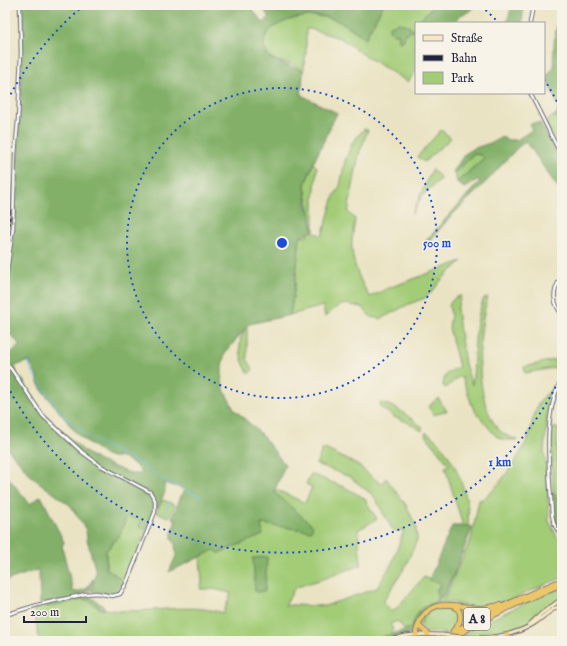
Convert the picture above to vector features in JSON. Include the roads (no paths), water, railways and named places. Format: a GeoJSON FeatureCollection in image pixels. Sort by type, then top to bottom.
{"type":"FeatureCollection","features":[{"type":"Feature","properties":{"kind":"highway","name":"A 8"},"geometry":{"type":"LineString","coordinates":[[441,641],[466,625],[510,603],[562,580]]}},
{"type":"Feature","properties":{"kind":"highway","name":"A 8"},"geometry":{"type":"LineString","coordinates":[[445,638],[463,634],[510,606],[562,584]]}},
{"type":"Feature","properties":{"kind":"highway"},"geometry":{"type":"LineString","coordinates":[[416,634],[417,626],[426,613],[432,608],[442,604],[482,608],[510,603]]}},
{"type":"Feature","properties":{"kind":"highway"},"geometry":{"type":"LineString","coordinates":[[445,638],[458,626],[461,618],[459,610],[450,604]]}},
{"type":"Feature","properties":{"kind":"highway"},"geometry":{"type":"LineString","coordinates":[[416,634],[420,631],[421,619]]}},
{"type":"Feature","properties":{"kind":"highway"},"geometry":{"type":"LineString","coordinates":[[420,627],[428,634]]}},
{"type":"Feature","properties":{"kind":"highway"},"geometry":{"type":"LineString","coordinates":[[451,641],[463,634]]}},
{"type":"Feature","properties":{"kind":"highway"},"geometry":{"type":"LineString","coordinates":[[495,637],[506,641],[507,635]]}},
{"type":"Feature","properties":{"kind":"main road"},"geometry":{"type":"LineString","coordinates":[[524,628],[543,611],[562,598]]}},
{"type":"Feature","properties":{"kind":"main road"},"geometry":{"type":"LineString","coordinates":[[388,641],[416,634],[428,634],[445,638],[463,634],[495,637],[507,635],[532,625],[547,613],[562,604]]}},
{"type":"Feature","properties":{"kind":"street"},"geometry":{"type":"LineString","coordinates":[[5,286],[13,228],[15,155],[18,120],[20,5]]}},
{"type":"Feature","properties":{"kind":"street"},"geometry":{"type":"LineString","coordinates":[[530,22],[533,5]]}},
{"type":"Feature","properties":{"kind":"street"},"geometry":{"type":"LineString","coordinates":[[530,94],[562,157]]}},
{"type":"Feature","properties":{"kind":"street"},"geometry":{"type":"LineString","coordinates":[[562,276],[556,287],[554,297],[556,306],[562,314]]}},
{"type":"Feature","properties":{"kind":"street"},"geometry":{"type":"LineString","coordinates":[[5,363],[11,369],[43,416],[53,426],[94,462],[150,492],[154,498],[155,508],[148,532],[126,584],[120,594],[112,596],[96,593],[86,594],[41,604],[5,615]]}},
{"type":"Feature","properties":{"kind":"street"},"geometry":{"type":"LineString","coordinates":[[562,380],[552,406],[549,436],[552,515],[554,524],[562,538]]}},
{"type":"Feature","properties":{"kind":"waterway"},"geometry":{"type":"LineString","coordinates":[[27,359],[32,371],[47,394],[66,418],[92,439],[140,464],[165,481],[201,497]]}},
{"type":"Feature","properties":{"kind":"waterway"},"geometry":{"type":"LineString","coordinates":[[165,513],[170,501]]}},
{"type":"Feature","properties":{"kind":"railway"},"geometry":{"type":"LineString","coordinates":[[5,124],[10,210],[5,261]]}}]}
